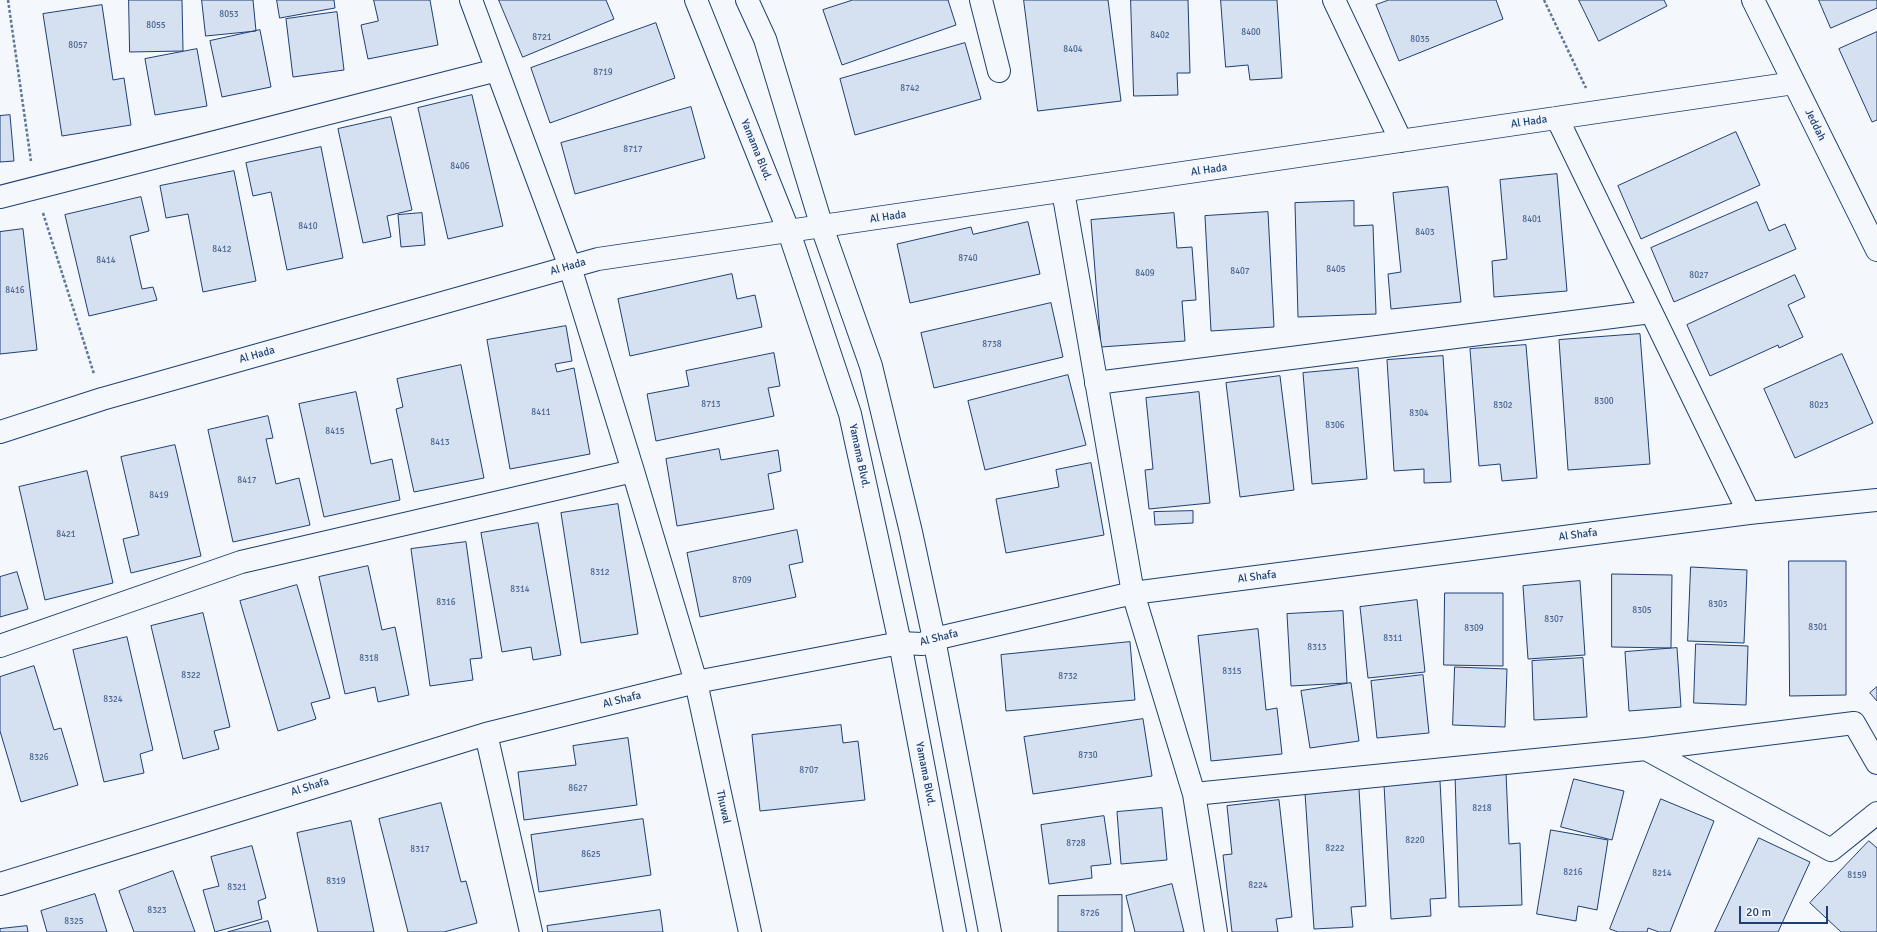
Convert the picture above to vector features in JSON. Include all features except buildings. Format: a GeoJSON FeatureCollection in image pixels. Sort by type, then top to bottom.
{"type":"FeatureCollection","features":[{"type":"Feature","properties":{"kind":"street","name":"Thuwal"},"geometry":{"type":"LineString","coordinates":[[471,0],[570,267],[634,471],[696,682],[750,932]]}},
{"type":"Feature","properties":{"kind":"street","name":"Yamama Blvd."},"geometry":{"type":"LineString","coordinates":[[696,0],[789,232],[850,414],[900,643],[955,932]]}},
{"type":"Feature","properties":{"kind":"street"},"geometry":{"type":"LineString","coordinates":[[747,0],[765,39],[822,227],[870,366],[912,532],[990,932]]}},
{"type":"Feature","properties":{"kind":"street"},"geometry":{"type":"LineString","coordinates":[[981,0],[999,71]]}},
{"type":"Feature","properties":{"kind":"street"},"geometry":{"type":"LineString","coordinates":[[1334,0],[1401,141]]}},
{"type":"Feature","properties":{"kind":"street","name":"Jeddah"},"geometry":{"type":"LineString","coordinates":[[1753,0],[1877,250]]}},
{"type":"Feature","properties":{"kind":"street"},"geometry":{"type":"LineString","coordinates":[[0,197],[497,70]]}},
{"type":"Feature","properties":{"kind":"street","name":"Al Hada"},"geometry":{"type":"LineString","coordinates":[[0,432],[102,399],[598,259],[1794,83]]}},
{"type":"Feature","properties":{"kind":"street"},"geometry":{"type":"LineString","coordinates":[[1557,118],[1749,513]]}},
{"type":"Feature","properties":{"kind":"street"},"geometry":{"type":"LineString","coordinates":[[1063,191],[1133,592],[1194,794],[1216,932]]}},
{"type":"Feature","properties":{"kind":"street"},"geometry":{"type":"LineString","coordinates":[[1096,383],[1652,312]]}},
{"type":"Feature","properties":{"kind":"street"},"geometry":{"type":"LineString","coordinates":[[0,646],[241,562],[634,471]]}},
{"type":"Feature","properties":{"kind":"street","name":"Al Shafa"},"geometry":{"type":"LineString","coordinates":[[0,884],[486,734],[696,682],[900,643],[922,644],[934,639],[1133,592],[1749,513],[1877,500]]}},
{"type":"Feature","properties":{"kind":"street"},"geometry":{"type":"LineString","coordinates":[[1194,794],[1646,749],[1854,723],[1877,763]]}},
{"type":"Feature","properties":{"kind":"street"},"geometry":{"type":"LineString","coordinates":[[486,734],[526,931]]}},
{"type":"Feature","properties":{"kind":"street"},"geometry":{"type":"LineString","coordinates":[[1646,749],[1831,850],[1877,813]]}},
{"type":"Feature","properties":{"kind":"path"},"geometry":{"type":"LineString","coordinates":[[8,0],[35,188],[102,399]]}},
{"type":"Feature","properties":{"kind":"path"},"geometry":{"type":"LineString","coordinates":[[1544,0],[1597,112]]}}]}
